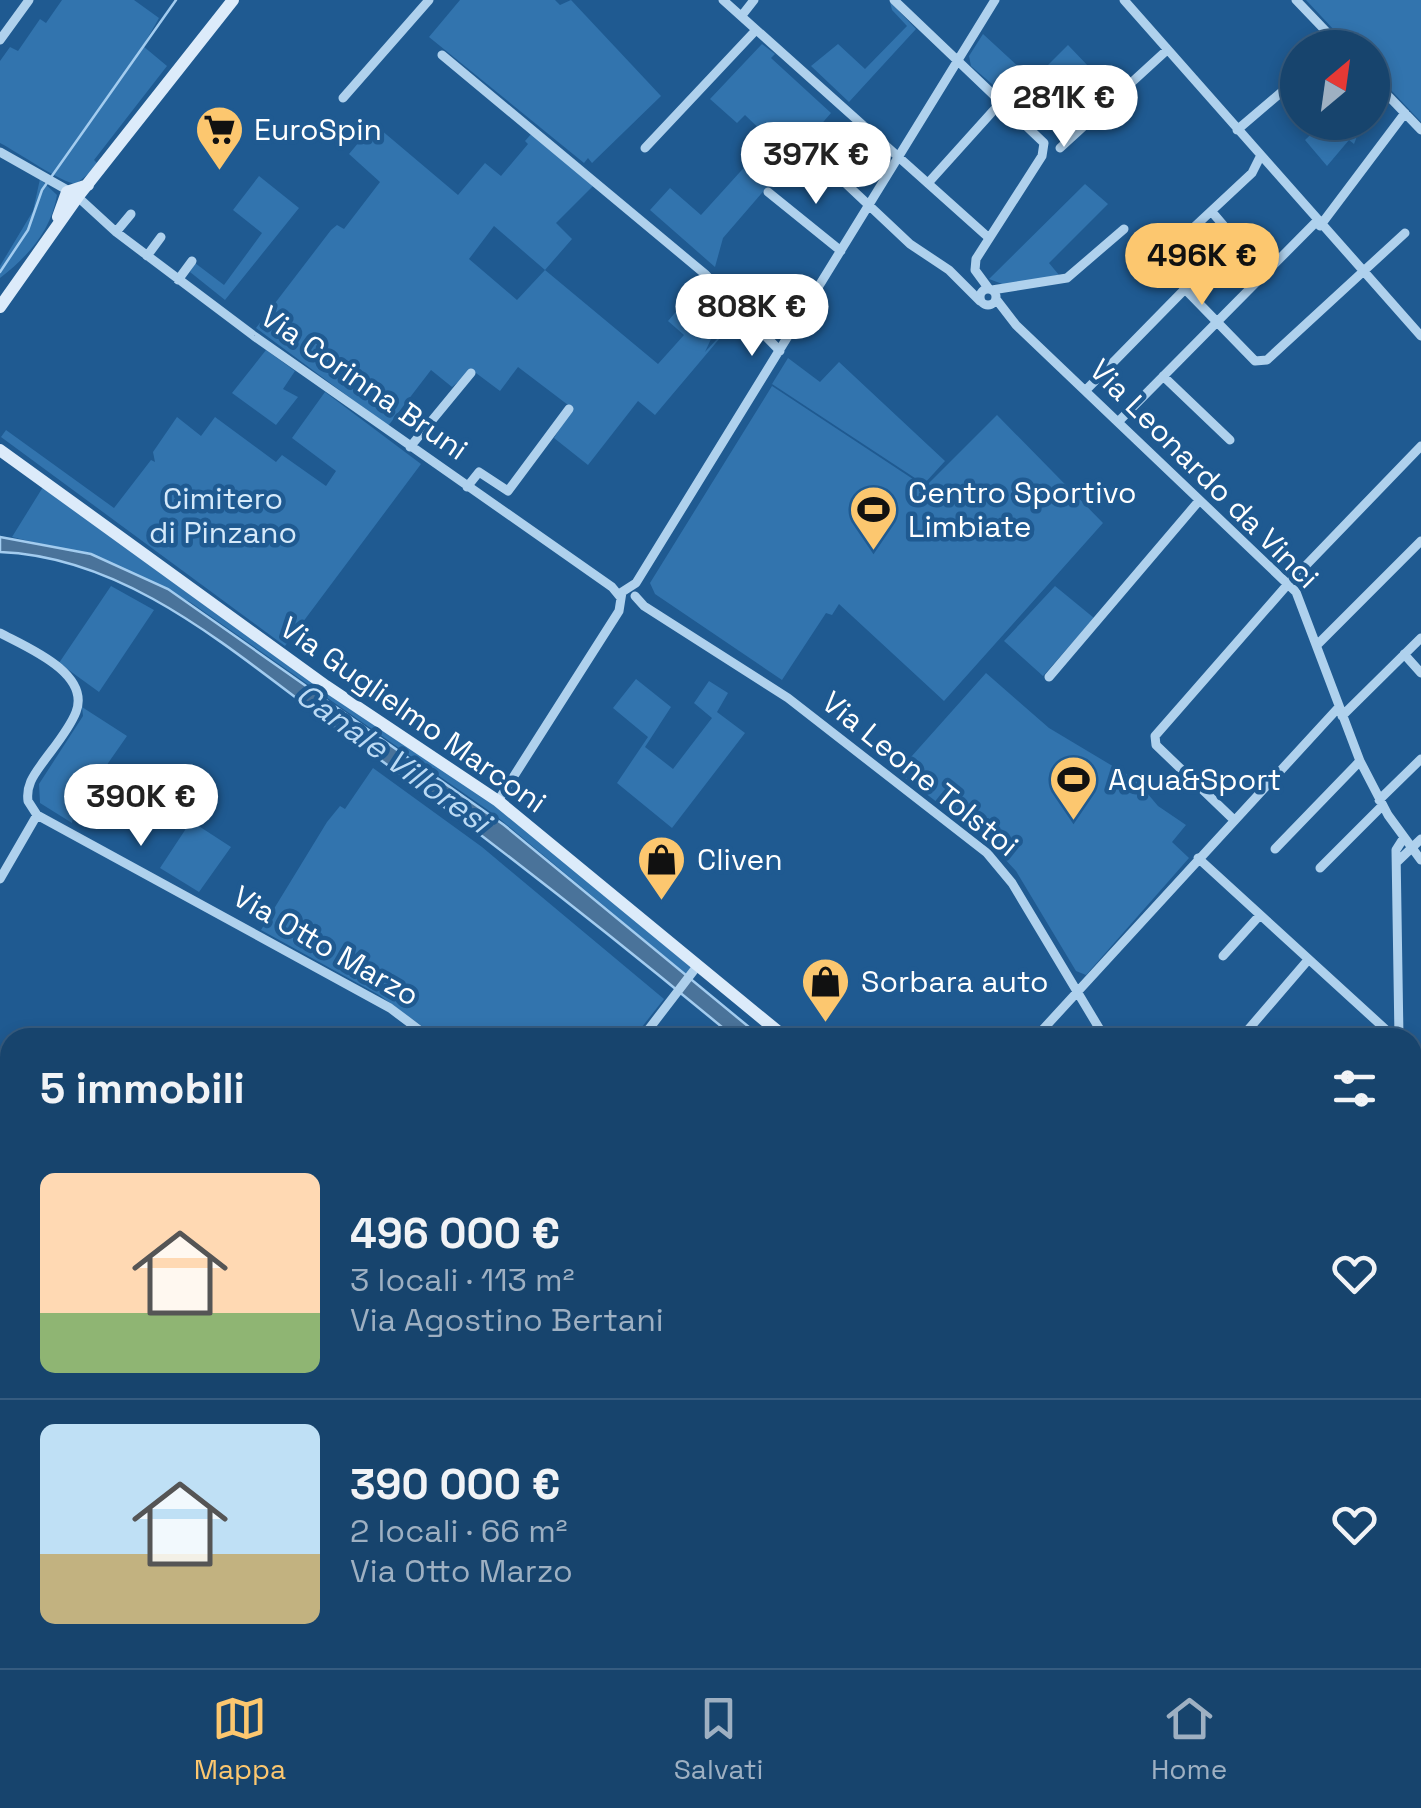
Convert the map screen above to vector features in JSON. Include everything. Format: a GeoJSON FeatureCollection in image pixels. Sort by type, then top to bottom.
{"type":"FeatureCollection","features":[{"type":"Feature","properties":{"kind":"street"},"geometry":{"type":"LineString","coordinates":[[0,40],[29,0]]}},
{"type":"Feature","properties":{"kind":"street"},"geometry":{"type":"LineString","coordinates":[[0,307],[48,242],[69,194],[90,184],[233,0]]}},
{"type":"Feature","properties":{"kind":"street"},"geometry":{"type":"LineString","coordinates":[[342,98],[430,0]]}},
{"type":"Feature","properties":{"kind":"street"},"geometry":{"type":"LineString","coordinates":[[723,0],[900,154],[989,238]]}},
{"type":"Feature","properties":{"kind":"street"},"geometry":{"type":"LineString","coordinates":[[743,14],[754,0]]}},
{"type":"Feature","properties":{"kind":"street"},"geometry":{"type":"LineString","coordinates":[[894,0],[1032,127],[1045,148],[974,267],[990,297],[1006,288],[1067,278],[1124,228]]}},
{"type":"Feature","properties":{"kind":"street"},"geometry":{"type":"LineString","coordinates":[[903,10],[913,0]]}},
{"type":"Feature","properties":{"kind":"street"},"geometry":{"type":"LineString","coordinates":[[498,802],[995,0]]}},
{"type":"Feature","properties":{"kind":"street"},"geometry":{"type":"LineString","coordinates":[[1124,0],[1421,336]]}},
{"type":"Feature","properties":{"kind":"street"},"geometry":{"type":"LineString","coordinates":[[1296,0],[1322,30]]}},
{"type":"Feature","properties":{"kind":"street"},"geometry":{"type":"LineString","coordinates":[[645,148],[756,30]]}},
{"type":"Feature","properties":{"kind":"street"},"geometry":{"type":"LineString","coordinates":[[1060,148],[1168,50]]}},
{"type":"Feature","properties":{"kind":"street"},"geometry":{"type":"LineString","coordinates":[[442,55],[705,274],[780,352]]}},
{"type":"Feature","properties":{"kind":"street"},"geometry":{"type":"LineString","coordinates":[[1236,130],[1280,93]]}},
{"type":"Feature","properties":{"kind":"street"},"geometry":{"type":"LineString","coordinates":[[1390,98],[1421,130]]}},
{"type":"Feature","properties":{"kind":"street"},"geometry":{"type":"LineString","coordinates":[[929,182],[1002,101]]}},
{"type":"Feature","properties":{"kind":"street"},"geometry":{"type":"LineString","coordinates":[[1119,422],[1318,224],[1405,113]]}},
{"type":"Feature","properties":{"kind":"street","name":"Via Corinna Bruni"},"geometry":{"type":"LineString","coordinates":[[0,152],[42,172],[230,318],[628,597]]}},
{"type":"Feature","properties":{"kind":"street"},"geometry":{"type":"LineString","coordinates":[[1260,158],[1252,174],[1162,254],[1162,262],[1255,361],[1264,362],[1405,233]]}},
{"type":"Feature","properties":{"kind":"street","name":"Via Leonardo da Vinci"},"geometry":{"type":"LineString","coordinates":[[824,163],[869,204],[990,297],[1198,502],[1288,584],[1304,605],[1360,762],[1403,839],[1421,860]]}},
{"type":"Feature","properties":{"kind":"street"},"geometry":{"type":"LineString","coordinates":[[1252,174],[1270,168]]}},
{"type":"Feature","properties":{"kind":"street"},"geometry":{"type":"LineString","coordinates":[[768,192],[840,251]]}},
{"type":"Feature","properties":{"kind":"street"},"geometry":{"type":"LineString","coordinates":[[1212,212],[1265,274]]}},
{"type":"Feature","properties":{"kind":"street"},"geometry":{"type":"LineString","coordinates":[[116,232],[130,214]]}},
{"type":"Feature","properties":{"kind":"street"},"geometry":{"type":"LineString","coordinates":[[147,256],[161,237]]}},
{"type":"Feature","properties":{"kind":"street"},"geometry":{"type":"LineString","coordinates":[[178,280],[192,261]]}},
{"type":"Feature","properties":{"kind":"street"},"geometry":{"type":"LineString","coordinates":[[1086,390],[1186,289]]}},
{"type":"Feature","properties":{"kind":"street"},"geometry":{"type":"LineString","coordinates":[[410,447],[471,373]]}},
{"type":"Feature","properties":{"kind":"street"},"geometry":{"type":"LineString","coordinates":[[1164,376],[1230,440]]}},
{"type":"Feature","properties":{"kind":"street"},"geometry":{"type":"LineString","coordinates":[[467,487],[479,472],[508,490],[569,409]]}},
{"type":"Feature","properties":{"kind":"street"},"geometry":{"type":"LineString","coordinates":[[1233,819],[1156,745],[1155,736],[1288,584],[1421,446]]}},
{"type":"Feature","properties":{"kind":"street","name":"Via Guglielmo Marconi"},"geometry":{"type":"LineString","coordinates":[[0,450],[315,678],[498,802],[695,969],[773,1028]]}},
{"type":"Feature","properties":{"kind":"street"},"geometry":{"type":"LineString","coordinates":[[1049,677],[1198,502]]}},
{"type":"Feature","properties":{"kind":"street"},"geometry":{"type":"LineString","coordinates":[[1318,644],[1421,541]]}},
{"type":"Feature","properties":{"kind":"street","name":"Via Leone Tolstoi"},"geometry":{"type":"LineString","coordinates":[[628,597],[788,698],[987,854],[1012,883],[1100,1028]]}},
{"type":"Feature","properties":{"kind":"street"},"geometry":{"type":"LineString","coordinates":[[0,632],[52,664],[70,680],[78,694],[74,717],[30,784],[28,801],[37,815],[0,879]]}},
{"type":"Feature","properties":{"kind":"street"},"geometry":{"type":"LineString","coordinates":[[1045,1028],[1233,819],[1340,711],[1421,638]]}},
{"type":"Feature","properties":{"kind":"street"},"geometry":{"type":"LineString","coordinates":[[1404,654],[1421,673]]}},
{"type":"Feature","properties":{"kind":"street"},"geometry":{"type":"LineString","coordinates":[[1320,868],[1421,759]]}},
{"type":"Feature","properties":{"kind":"street"},"geometry":{"type":"LineString","coordinates":[[1275,849],[1360,762]]}},
{"type":"Feature","properties":{"kind":"street","name":"Via Otto Marzo"},"geometry":{"type":"LineString","coordinates":[[37,815],[390,1008],[417,1028]]}},
{"type":"Feature","properties":{"kind":"street"},"geometry":{"type":"LineString","coordinates":[[1397,1028],[1397,846],[1403,839]]}},
{"type":"Feature","properties":{"kind":"street"},"geometry":{"type":"LineString","coordinates":[[1397,862],[1421,839]]}},
{"type":"Feature","properties":{"kind":"street"},"geometry":{"type":"LineString","coordinates":[[1198,858],[1386,1028]]}},
{"type":"Feature","properties":{"kind":"street"},"geometry":{"type":"LineString","coordinates":[[1223,956],[1260,915]]}},
{"type":"Feature","properties":{"kind":"street"},"geometry":{"type":"LineString","coordinates":[[1250,1028],[1308,960]]}},
{"type":"Feature","properties":{"kind":"street"},"geometry":{"type":"LineString","coordinates":[[650,1028],[695,969]]}},
{"type":"Feature","properties":{"kind":"green space"},"geometry":{"type":"Polygon","coordinates":[[[62,0],[134,0],[159,18],[143,46],[167,66],[94,160],[99,165],[76,184],[0,143],[0,61],[10,47],[18,51],[40,19],[46,23],[62,0]]]}},
{"type":"Feature","properties":{"kind":"green space"},"geometry":{"type":"Polygon","coordinates":[[[460,0],[555,0],[560,5],[571,0],[661,96],[592,163],[588,158],[584,163],[429,37],[460,0]]]}},
{"type":"Feature","properties":{"kind":"green space"},"geometry":{"type":"Polygon","coordinates":[[[1306,0],[1421,0],[1421,122],[1390,89],[1390,30],[1334,30],[1306,0]]]}},
{"type":"Feature","properties":{"kind":"green space"},"geometry":{"type":"Polygon","coordinates":[[[890,2],[916,29],[849,102],[811,66],[838,44],[865,69],[907,26],[890,2]]]}},
{"type":"Feature","properties":{"kind":"green space"},"geometry":{"type":"Polygon","coordinates":[[[983,34],[1033,80],[1068,45],[1090,68],[1034,120],[971,66],[969,56],[983,34]]]}},
{"type":"Feature","properties":{"kind":"green space"},"geometry":{"type":"Polygon","coordinates":[[[762,44],[775,54],[771,58],[831,113],[723,238],[715,267],[650,210],[670,188],[701,215],[770,139],[745,115],[737,123],[710,99],[762,44]]]}},
{"type":"Feature","properties":{"kind":"green space"},"geometry":{"type":"Polygon","coordinates":[[[374,124],[458,195],[485,163],[501,176],[528,144],[525,141],[532,133],[593,186],[556,223],[572,239],[545,270],[658,364],[684,335],[668,321],[705,278],[738,308],[725,323],[712,309],[696,322],[695,328],[711,339],[705,352],[742,312],[655,415],[638,401],[588,465],[554,438],[572,408],[518,367],[500,391],[472,370],[452,387],[431,370],[388,426],[256,328],[331,230],[337,225],[344,229],[380,182],[349,154],[374,124]],[[494,226],[469,259],[517,300],[545,270],[494,226]]]}},
{"type":"Feature","properties":{"kind":"green space"},"geometry":{"type":"Polygon","coordinates":[[[1305,140],[1349,140],[1327,166],[1305,140]]]}},
{"type":"Feature","properties":{"kind":"green space"},"geometry":{"type":"Polygon","coordinates":[[[259,176],[299,208],[225,300],[190,272],[195,263],[224,285],[262,233],[233,210],[259,176]]]}},
{"type":"Feature","properties":{"kind":"green space"},"geometry":{"type":"Polygon","coordinates":[[[40,179],[57,195],[49,221],[28,253],[0,278],[0,266],[33,211],[40,179]]]}},
{"type":"Feature","properties":{"kind":"green space"},"geometry":{"type":"Polygon","coordinates":[[[1085,184],[1108,204],[1049,263],[1059,275],[1005,285],[989,279],[1085,184]]]}},
{"type":"Feature","properties":{"kind":"green space"},"geometry":{"type":"Polygon","coordinates":[[[266,350],[295,371],[283,389],[298,397],[276,425],[232,393],[266,350]]]}},
{"type":"Feature","properties":{"kind":"green space"},"geometry":{"type":"Polygon","coordinates":[[[788,358],[820,382],[839,362],[945,461],[924,484],[772,384],[788,358]]]}},
{"type":"Feature","properties":{"kind":"green space","name":"Centro Sportivo Limbiate"},"geometry":{"type":"Polygon","coordinates":[[[772,386],[925,487],[997,415],[1103,523],[944,701],[839,604],[832,615],[826,613],[782,680],[655,594],[650,583],[772,386]]]}},
{"type":"Feature","properties":{"kind":"green space","name":"Cimitero di Pinzano"},"geometry":{"type":"Polygon","coordinates":[[[325,392],[421,464],[285,646],[1,437],[6,430],[114,508],[151,460],[155,462],[153,452],[177,417],[201,436],[215,417],[276,462],[282,455],[326,486],[336,471],[292,438],[325,392]]]}},
{"type":"Feature","properties":{"kind":"green space"},"geometry":{"type":"Polygon","coordinates":[[[43,487],[488,799],[693,966],[688,976],[495,815],[190,602],[104,559],[12,537],[43,487]]]}},
{"type":"Feature","properties":{"kind":"green space"},"geometry":{"type":"Polygon","coordinates":[[[111,586],[154,610],[99,692],[59,663],[111,586]]]}},
{"type":"Feature","properties":{"kind":"green space"},"geometry":{"type":"Polygon","coordinates":[[[1055,586],[1094,618],[1043,676],[1004,641],[1055,586]]]}},
{"type":"Feature","properties":{"kind":"green space","name":"Aqua&Sport"},"geometry":{"type":"Polygon","coordinates":[[[986,673],[1049,728],[1136,780],[1158,806],[1186,825],[1172,842],[1189,858],[1086,975],[1076,971],[1016,871],[988,841],[904,777],[903,766],[986,673]]]}},
{"type":"Feature","properties":{"kind":"green space"},"geometry":{"type":"Polygon","coordinates":[[[636,679],[671,707],[645,747],[673,769],[712,718],[694,703],[709,681],[728,693],[717,712],[745,733],[672,828],[617,783],[648,737],[613,708],[636,679]]]}},
{"type":"Feature","properties":{"kind":"green space"},"geometry":{"type":"Polygon","coordinates":[[[82,707],[127,736],[74,812],[72,823],[40,803],[39,784],[83,716],[82,707]]]}},
{"type":"Feature","properties":{"kind":"green space"},"geometry":{"type":"Polygon","coordinates":[[[373,768],[482,847],[664,999],[641,1028],[425,1028],[379,995],[261,930],[327,822],[340,806],[345,809],[373,768]]]}},
{"type":"Feature","properties":{"kind":"green space"},"geometry":{"type":"Polygon","coordinates":[[[191,821],[231,847],[199,892],[160,868],[191,821]]]}},
{"type":"Feature","properties":{"kind":"water","name":"Canale Villoresi"},"geometry":{"type":"Polygon","coordinates":[[[0,537],[91,554],[168,589],[504,825],[750,1028],[723,1028],[489,841],[180,615],[94,572],[48,558],[0,552],[0,537]]]}},
{"type":"Feature","properties":{"kind":"waterway"},"geometry":{"type":"LineString","coordinates":[[0,272],[28,230],[42,190],[176,0]]}},
{"type":"Feature","properties":{"kind":"place","name":"EuroSpin"},"geometry":{"type":"Point","coordinates":[219,172]}},
{"type":"Feature","properties":{"kind":"place","name":"Centro Sportivo Limbiate"},"geometry":{"type":"Point","coordinates":[873,552]}},
{"type":"Feature","properties":{"kind":"place","name":"Aqua&Sport"},"geometry":{"type":"Point","coordinates":[1073,822]}},
{"type":"Feature","properties":{"kind":"place","name":"Cliven"},"geometry":{"type":"Point","coordinates":[662,902]}},
{"type":"Feature","properties":{"kind":"place","name":"Sorbara auto"},"geometry":{"type":"Point","coordinates":[826,1024]}}]}
